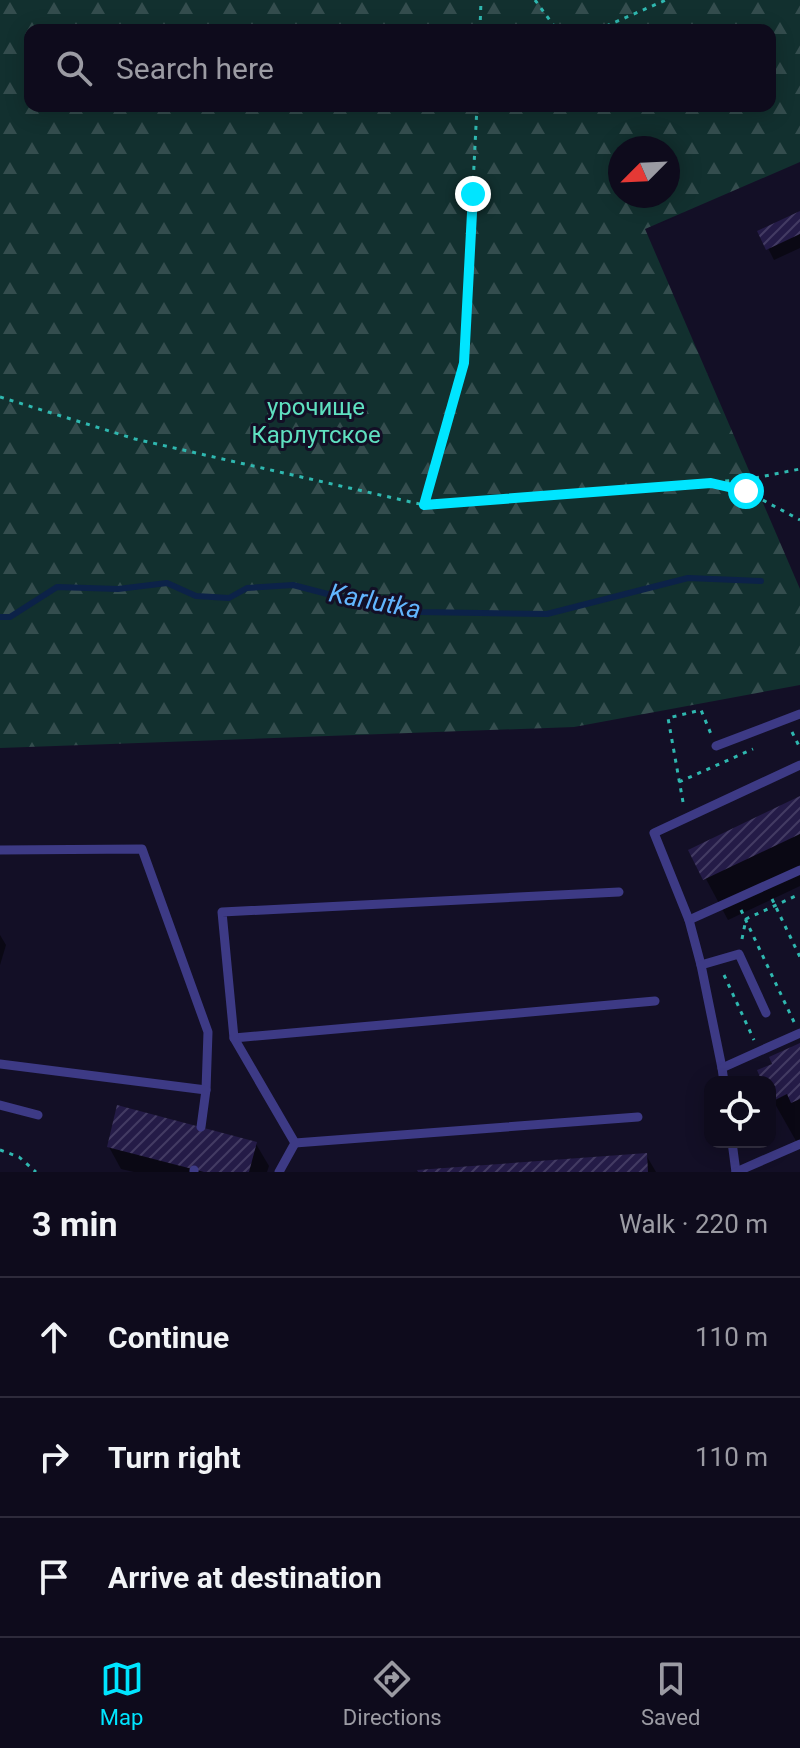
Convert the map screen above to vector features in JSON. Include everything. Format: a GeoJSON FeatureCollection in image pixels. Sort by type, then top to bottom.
{"type":"FeatureCollection","features":[{"type":"Feature","properties":{"kind":"lane"},"geometry":{"type":"LineString","coordinates":[[716,746],[800,714]]}},
{"type":"Feature","properties":{"kind":"lane"},"geometry":{"type":"LineString","coordinates":[[723,1076],[689,920],[654,833],[800,765]]}},
{"type":"Feature","properties":{"kind":"lane"},"geometry":{"type":"LineString","coordinates":[[0,850],[142,849],[208,1032],[201,1127]]}},
{"type":"Feature","properties":{"kind":"lane"},"geometry":{"type":"LineString","coordinates":[[689,920],[800,870]]}},
{"type":"Feature","properties":{"kind":"lane"},"geometry":{"type":"LineString","coordinates":[[295,1143],[234,1038],[222,912],[619,892]]}},
{"type":"Feature","properties":{"kind":"lane"},"geometry":{"type":"LineString","coordinates":[[701,965],[739,954],[766,1013]]}},
{"type":"Feature","properties":{"kind":"lane"},"geometry":{"type":"LineString","coordinates":[[234,1038],[655,1001]]}},
{"type":"Feature","properties":{"kind":"lane"},"geometry":{"type":"LineString","coordinates":[[722,1068],[800,1033]]}},
{"type":"Feature","properties":{"kind":"lane"},"geometry":{"type":"LineString","coordinates":[[0,1064],[206,1090]]}},
{"type":"Feature","properties":{"kind":"lane"},"geometry":{"type":"LineString","coordinates":[[0,1105],[38,1115]]}},
{"type":"Feature","properties":{"kind":"lane"},"geometry":{"type":"LineString","coordinates":[[295,1143],[638,1117]]}},
{"type":"Feature","properties":{"kind":"lane"},"geometry":{"type":"LineString","coordinates":[[279,1172],[295,1143]]}},
{"type":"Feature","properties":{"kind":"lane"},"geometry":{"type":"LineString","coordinates":[[733,1148],[736,1172],[800,1144]]}},
{"type":"Feature","properties":{"kind":"path"},"geometry":{"type":"LineString","coordinates":[[480,24],[481,0]]}},
{"type":"Feature","properties":{"kind":"path"},"geometry":{"type":"LineString","coordinates":[[535,0],[553,24]]}},
{"type":"Feature","properties":{"kind":"path"},"geometry":{"type":"LineString","coordinates":[[611,24],[666,0]]}},
{"type":"Feature","properties":{"kind":"path"},"geometry":{"type":"LineString","coordinates":[[424,505],[464,363],[477,112]]}},
{"type":"Feature","properties":{"kind":"path"},"geometry":{"type":"LineString","coordinates":[[0,397],[135,439],[424,505],[711,483],[800,469]]}},
{"type":"Feature","properties":{"kind":"path"},"geometry":{"type":"LineString","coordinates":[[711,483],[746,491],[800,520]]}},
{"type":"Feature","properties":{"kind":"path"},"geometry":{"type":"LineString","coordinates":[[686,818],[668,718],[701,710]]}},
{"type":"Feature","properties":{"kind":"path"},"geometry":{"type":"LineString","coordinates":[[779,738],[792,732],[800,748]]}},
{"type":"Feature","properties":{"kind":"path"},"geometry":{"type":"LineString","coordinates":[[679,782],[765,744]]}},
{"type":"Feature","properties":{"kind":"path"},"geometry":{"type":"LineString","coordinates":[[765,885],[800,957]]}},
{"type":"Feature","properties":{"kind":"path"},"geometry":{"type":"LineString","coordinates":[[746,919],[800,894]]}},
{"type":"Feature","properties":{"kind":"path"},"geometry":{"type":"LineString","coordinates":[[736,899],[800,1033]]}},
{"type":"Feature","properties":{"kind":"path"},"geometry":{"type":"LineString","coordinates":[[739,954],[746,919]]}},
{"type":"Feature","properties":{"kind":"path"},"geometry":{"type":"LineString","coordinates":[[717,960],[759,1051]]}},
{"type":"Feature","properties":{"kind":"path"},"geometry":{"type":"LineString","coordinates":[[0,1150],[19,1157],[36,1172]]}},
{"type":"Feature","properties":{"kind":"green space","name":"урочище Карлутское"},"geometry":{"type":"Polygon","coordinates":[[[0,0],[800,0],[800,162],[645,229],[800,589],[800,685],[574,727],[0,748],[0,0]]]}},
{"type":"Feature","properties":{"kind":"building"},"geometry":{"type":"Polygon","coordinates":[[[800,211],[800,234],[766,250],[757,231],[800,211]]]}},
{"type":"Feature","properties":{"kind":"building"},"geometry":{"type":"Polygon","coordinates":[[[800,796],[800,834],[703,880],[688,850],[800,796]]]}},
{"type":"Feature","properties":{"kind":"building"},"geometry":{"type":"Polygon","coordinates":[[[800,1043],[800,1099],[791,1103],[787,1094],[776,1100],[776,1076],[760,1076],[757,1070],[772,1064],[769,1057],[800,1043]]]}},
{"type":"Feature","properties":{"kind":"building"},"geometry":{"type":"Polygon","coordinates":[[[117,1105],[257,1142],[249,1172],[204,1172],[107,1147],[117,1105]]]}},
{"type":"Feature","properties":{"kind":"building"},"geometry":{"type":"Polygon","coordinates":[[[647,1153],[648,1172],[417,1170],[647,1153]]]}},
{"type":"Feature","properties":{"kind":"waterway","name":"Karlutka"},"geometry":{"type":"LineString","coordinates":[[0,617],[10,617],[57,587],[118,589],[167,583],[196,596],[229,598],[247,588],[293,585],[362,603],[420,612],[547,614],[688,578],[761,581]]}},
{"type":"Feature","properties":{"kind":"route"},"geometry":{"type":"LineString","coordinates":[[473,194],[464,363],[424,505],[711,483],[746,491]]}}]}
